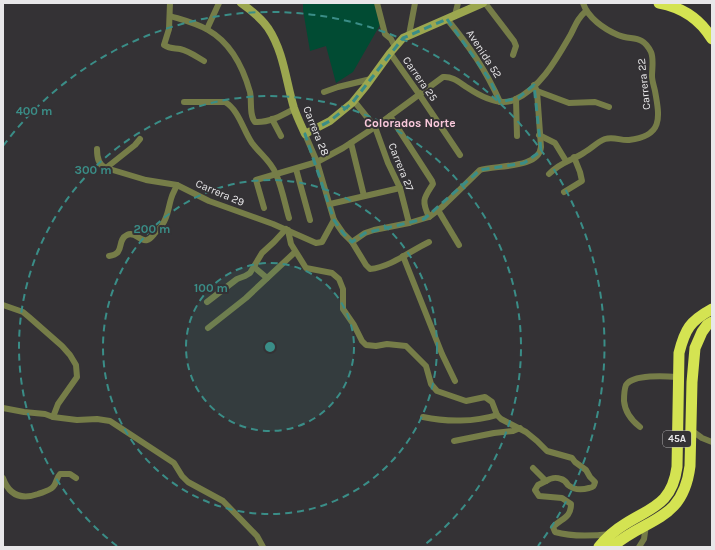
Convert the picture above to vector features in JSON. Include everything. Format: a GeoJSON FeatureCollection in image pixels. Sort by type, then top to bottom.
{"type":"FeatureCollection","features":[{"type":"Feature","properties":{"kind":"highway"},"geometry":{"type":"LineString","coordinates":[[658,3],[672,6],[692,17],[706,30],[712,39]]}},
{"type":"Feature","properties":{"kind":"highway","name":"45A"},"geometry":{"type":"LineString","coordinates":[[599,547],[612,533],[624,524],[660,502],[672,488],[677,467],[679,352],[683,337],[689,326],[696,319],[712,309]]}},
{"type":"Feature","properties":{"kind":"highway","name":"45A"},"geometry":{"type":"LineString","coordinates":[[612,547],[669,512],[679,501],[684,492],[690,466],[692,382],[695,348],[702,332],[707,325],[712,322]]}},
{"type":"Feature","properties":{"kind":"street"},"geometry":{"type":"LineString","coordinates":[[170,3],[169,29],[164,45],[169,48],[190,52],[204,61]]}},
{"type":"Feature","properties":{"kind":"street"},"geometry":{"type":"LineString","coordinates":[[207,29],[219,3]]}},
{"type":"Feature","properties":{"kind":"street","name":"Carrera 28"},"geometry":{"type":"LineString","coordinates":[[241,3],[260,18],[272,36],[280,54],[294,109],[317,162],[334,220],[343,233],[352,242],[370,269],[380,267],[403,256]]}},
{"type":"Feature","properties":{"kind":"street","name":"Carrera 25"},"geometry":{"type":"LineString","coordinates":[[376,3],[385,34],[391,39],[392,50],[460,156]]}},
{"type":"Feature","properties":{"kind":"street"},"geometry":{"type":"LineString","coordinates":[[409,35],[415,3]]}},
{"type":"Feature","properties":{"kind":"street"},"geometry":{"type":"LineString","coordinates":[[455,15],[458,3]]}},
{"type":"Feature","properties":{"kind":"street"},"geometry":{"type":"LineString","coordinates":[[305,134],[330,121],[354,101],[392,50],[403,38],[484,3],[514,40],[516,46],[513,55]]}},
{"type":"Feature","properties":{"kind":"street","name":"Carrera 22"},"geometry":{"type":"LineString","coordinates":[[574,158],[586,152],[595,144],[610,138],[629,140],[648,134],[657,126],[658,115],[657,101],[652,78],[651,51],[641,40],[618,35],[601,25],[586,11],[583,3]]}},
{"type":"Feature","properties":{"kind":"street"},"geometry":{"type":"LineString","coordinates":[[264,208],[256,180],[317,162],[351,143],[375,127],[443,77],[451,78],[490,99],[502,102],[509,102],[536,88],[555,62],[574,29],[578,18],[586,11]]}},
{"type":"Feature","properties":{"kind":"street"},"geometry":{"type":"LineString","coordinates":[[170,16],[207,29],[222,40],[234,54],[239,63],[250,93],[254,120],[257,122],[272,120],[294,109]]}},
{"type":"Feature","properties":{"kind":"street","name":"Avenida 52"},"geometry":{"type":"LineString","coordinates":[[447,19],[466,43],[486,73],[502,102]]}},
{"type":"Feature","properties":{"kind":"street"},"geometry":{"type":"LineString","coordinates":[[324,92],[371,79]]}},
{"type":"Feature","properties":{"kind":"street"},"geometry":{"type":"LineString","coordinates":[[536,88],[569,103],[595,102],[609,107]]}},
{"type":"Feature","properties":{"kind":"street"},"geometry":{"type":"LineString","coordinates":[[352,242],[365,233],[374,230],[410,223],[429,217],[480,170],[524,163],[538,154],[541,147],[536,88]]}},
{"type":"Feature","properties":{"kind":"street"},"geometry":{"type":"LineString","coordinates":[[516,99],[517,136]]}},
{"type":"Feature","properties":{"kind":"street","name":"Carrera 27"},"geometry":{"type":"LineString","coordinates":[[354,101],[375,127],[388,163],[400,188],[410,223]]}},
{"type":"Feature","properties":{"kind":"street"},"geometry":{"type":"LineString","coordinates":[[184,102],[225,102],[230,105],[236,112],[252,143],[270,163],[276,174],[290,218]]}},
{"type":"Feature","properties":{"kind":"street"},"geometry":{"type":"LineString","coordinates":[[390,116],[432,181],[433,184],[424,199],[425,208],[429,217]]}},
{"type":"Feature","properties":{"kind":"street"},"geometry":{"type":"LineString","coordinates":[[272,120],[281,136]]}},
{"type":"Feature","properties":{"kind":"street"},"geometry":{"type":"LineString","coordinates":[[540,135],[555,143],[566,161]]}},
{"type":"Feature","properties":{"kind":"street"},"geometry":{"type":"LineString","coordinates":[[98,149],[97,157],[102,166],[106,168],[135,145],[140,139]]}},
{"type":"Feature","properties":{"kind":"street"},"geometry":{"type":"LineString","coordinates":[[351,143],[364,196]]}},
{"type":"Feature","properties":{"kind":"street"},"geometry":{"type":"LineString","coordinates":[[549,174],[556,167],[574,158],[582,181],[564,192]]}},
{"type":"Feature","properties":{"kind":"street","name":"Carrera 29"},"geometry":{"type":"LineString","coordinates":[[106,168],[146,180],[177,185],[209,201],[287,229],[316,243],[322,242],[334,220]]}},
{"type":"Feature","properties":{"kind":"street"},"geometry":{"type":"LineString","coordinates":[[296,168],[310,220]]}},
{"type":"Feature","properties":{"kind":"street"},"geometry":{"type":"LineString","coordinates":[[109,256],[117,254],[124,238],[127,235],[132,234],[145,241],[152,237],[162,226],[169,212],[171,199],[177,185]]}},
{"type":"Feature","properties":{"kind":"street"},"geometry":{"type":"LineString","coordinates":[[330,204],[400,188]]}},
{"type":"Feature","properties":{"kind":"street"},"geometry":{"type":"LineString","coordinates":[[438,210],[459,245]]}},
{"type":"Feature","properties":{"kind":"street"},"geometry":{"type":"LineString","coordinates":[[287,229],[291,244],[306,268],[332,273],[339,279],[343,289],[344,311],[366,345],[376,346],[387,344],[406,346],[426,366],[431,384],[437,391],[466,401],[487,397],[492,402],[497,415],[501,419],[520,428],[547,451],[572,458],[586,470],[595,482],[593,487],[578,490],[569,486],[560,478],[550,478],[538,485],[535,490],[539,496],[562,498],[571,504],[571,511],[553,527],[554,532],[573,535],[612,533]]}},
{"type":"Feature","properties":{"kind":"street"},"geometry":{"type":"LineString","coordinates":[[207,302],[237,279],[250,274],[262,254],[287,229]]}},
{"type":"Feature","properties":{"kind":"street"},"geometry":{"type":"LineString","coordinates":[[428,242],[403,256],[442,354],[455,381]]}},
{"type":"Feature","properties":{"kind":"street"},"geometry":{"type":"LineString","coordinates":[[208,328],[246,298],[295,252]]}},
{"type":"Feature","properties":{"kind":"street"},"geometry":{"type":"LineString","coordinates":[[254,267],[267,278]]}},
{"type":"Feature","properties":{"kind":"street"},"geometry":{"type":"LineString","coordinates":[[3,305],[23,312],[62,346],[70,354],[76,364],[78,371],[77,377],[58,404],[53,416]]}},
{"type":"Feature","properties":{"kind":"street"},"geometry":{"type":"LineString","coordinates":[[640,427],[633,421],[626,409],[624,392],[628,383],[631,381],[658,376],[678,378]]}},
{"type":"Feature","properties":{"kind":"street"},"geometry":{"type":"LineString","coordinates":[[3,408],[77,420],[106,419],[114,422],[174,464],[188,482],[223,501],[257,536],[263,547]]}},
{"type":"Feature","properties":{"kind":"street"},"geometry":{"type":"LineString","coordinates":[[423,417],[454,421],[485,418],[497,415]]}},
{"type":"Feature","properties":{"kind":"street"},"geometry":{"type":"LineString","coordinates":[[454,441],[494,433],[513,431],[520,428]]}},
{"type":"Feature","properties":{"kind":"street"},"geometry":{"type":"LineString","coordinates":[[691,430],[702,438],[712,442]]}},
{"type":"Feature","properties":{"kind":"street"},"geometry":{"type":"LineString","coordinates":[[533,468],[546,481]]}},
{"type":"Feature","properties":{"kind":"street"},"geometry":{"type":"LineString","coordinates":[[3,478],[9,490],[17,495],[26,497],[51,488],[55,484],[56,478],[60,474],[70,474],[76,478]]}},
{"type":"Feature","properties":{"kind":"street"},"geometry":{"type":"LineString","coordinates":[[639,547],[644,539],[646,525]]}},
{"type":"Feature","properties":{"kind":"highlighted area"},"geometry":{"type":"Polygon","coordinates":[[[447,19],[490,80],[500,102],[518,98],[534,85],[541,151],[524,163],[480,170],[424,219],[365,233],[352,242],[343,233],[334,220],[305,134],[330,121],[352,103],[403,38],[447,19]]]}},
{"type":"Feature","properties":{"kind":"green space"},"geometry":{"type":"Polygon","coordinates":[[[303,3],[375,3],[380,25],[353,72],[336,83],[326,46],[310,51],[303,3]]]}},
{"type":"Feature","properties":{"kind":"district","name":"Colorados Norte"},"geometry":{"type":"Point","coordinates":[410,123]}}]}
